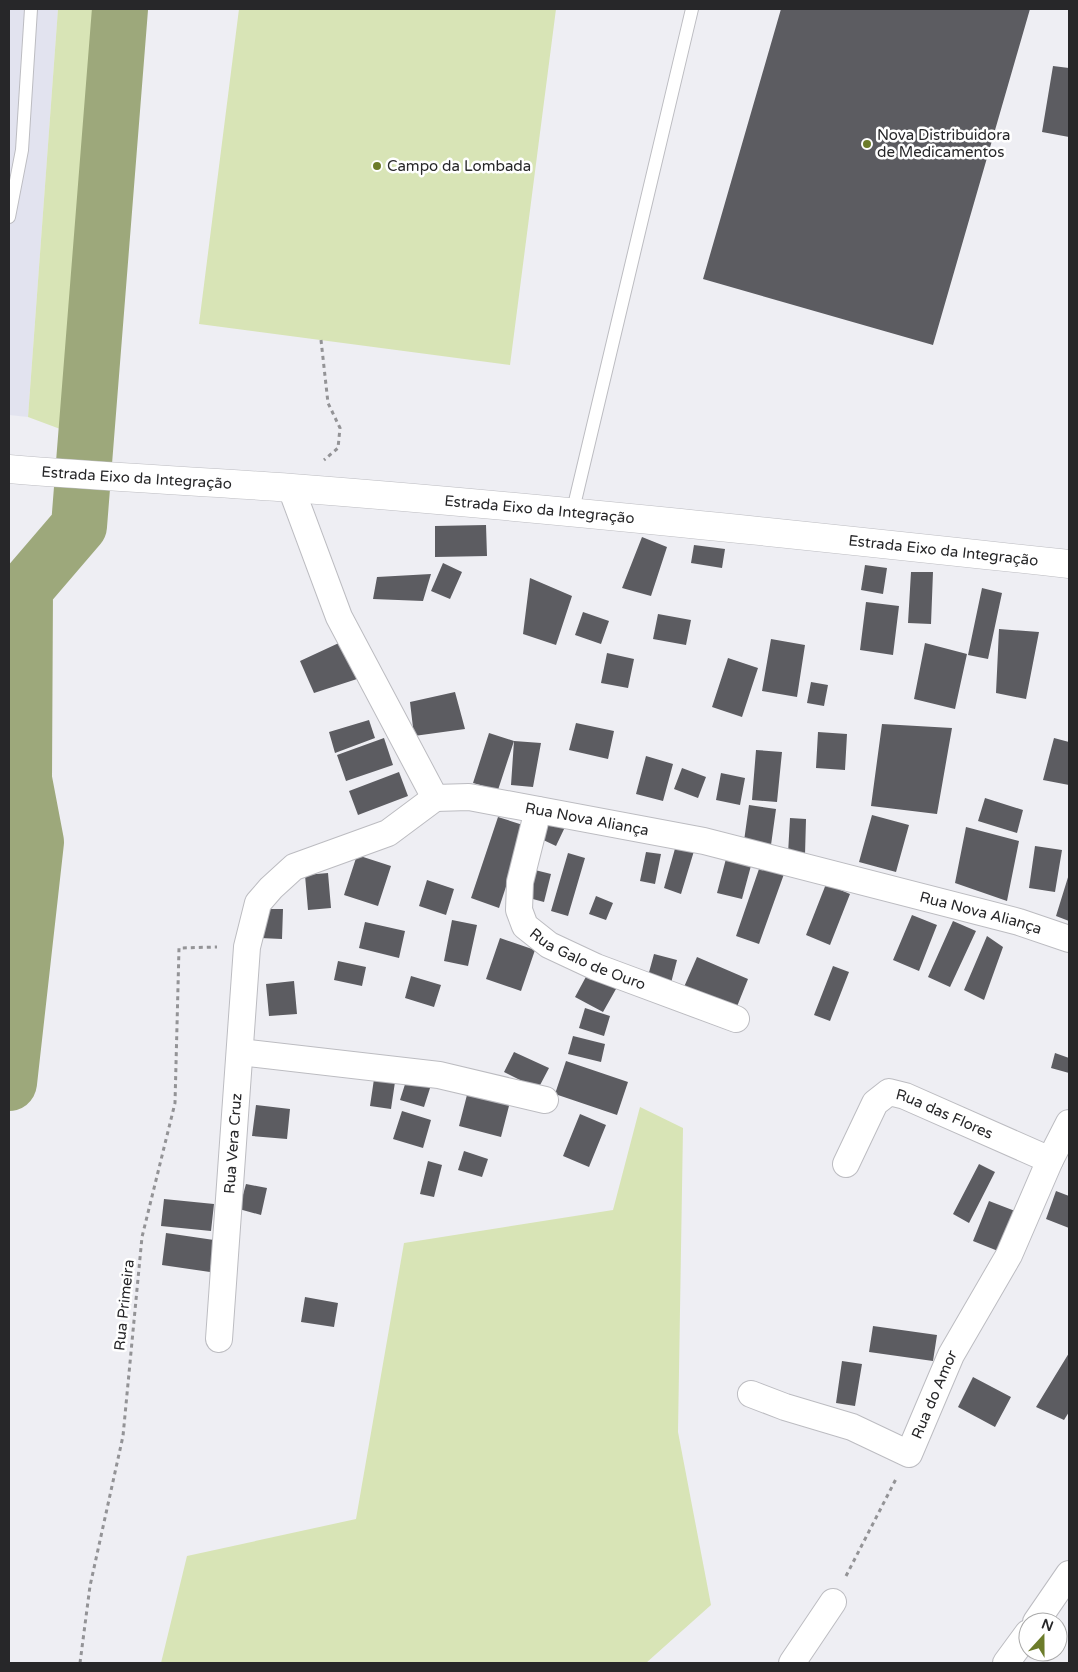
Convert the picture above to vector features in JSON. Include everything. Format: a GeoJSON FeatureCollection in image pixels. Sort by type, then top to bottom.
{"type":"FeatureCollection","features":[{"type":"Feature","properties":{"kind":"main road","name":"Estrada Eixo da Integração"},"geometry":{"type":"LineString","coordinates":[[9,469],[124,479],[291,488],[798,535],[1069,564]]}},
{"type":"Feature","properties":{"kind":"street"},"geometry":{"type":"LineString","coordinates":[[291,488],[339,616],[436,798]]}},
{"type":"Feature","properties":{"kind":"street","name":"Rua Nova Aliança"},"geometry":{"type":"LineString","coordinates":[[436,798],[469,797],[704,841],[1019,922],[1069,938]]}},
{"type":"Feature","properties":{"kind":"street","name":"Rua Vera Cruz"},"geometry":{"type":"LineString","coordinates":[[219,1340],[247,947],[258,904],[271,888],[294,867],[388,833],[436,798]]}},
{"type":"Feature","properties":{"kind":"street","name":"Rua Galo de Ouro"},"geometry":{"type":"LineString","coordinates":[[538,810],[520,882],[519,910],[525,926],[549,944],[596,967],[736,1019]]}},
{"type":"Feature","properties":{"kind":"street"},"geometry":{"type":"LineString","coordinates":[[240,1052],[439,1075],[545,1100]]}},
{"type":"Feature","properties":{"kind":"street","name":"Rua das Flores"},"geometry":{"type":"LineString","coordinates":[[846,1164],[875,1103],[889,1092],[905,1096],[1050,1160]]}},
{"type":"Feature","properties":{"kind":"street","name":"Rua do Amor"},"geometry":{"type":"LineString","coordinates":[[909,1454],[951,1355],[1009,1255],[1050,1160],[1069,1123]]}},
{"type":"Feature","properties":{"kind":"street"},"geometry":{"type":"LineString","coordinates":[[751,1394],[785,1407],[852,1427],[909,1454]]}},
{"type":"Feature","properties":{"kind":"street"},"geometry":{"type":"LineString","coordinates":[[1043,1612],[1069,1574]]}},
{"type":"Feature","properties":{"kind":"street"},"geometry":{"type":"LineString","coordinates":[[792,1663],[833,1602]]}},
{"type":"Feature","properties":{"kind":"street"},"geometry":{"type":"LineString","coordinates":[[1006,1663],[1018,1647]]}},
{"type":"Feature","properties":{"kind":"lane"},"geometry":{"type":"LineString","coordinates":[[9,217],[22,150],[31,9]]}},
{"type":"Feature","properties":{"kind":"lane"},"geometry":{"type":"LineString","coordinates":[[572,514],[692,9]]}},
{"type":"Feature","properties":{"kind":"path"},"geometry":{"type":"LineString","coordinates":[[291,488],[338,448],[340,428],[328,403],[321,340]]}},
{"type":"Feature","properties":{"kind":"path","name":"Rua Primeira"},"geometry":{"type":"LineString","coordinates":[[80,1663],[90,1586],[123,1436],[142,1236],[175,1103],[179,948],[247,947]]}},
{"type":"Feature","properties":{"kind":"path","name":"Rua do Amor"},"geometry":{"type":"LineString","coordinates":[[833,1602],[909,1454]]}},
{"type":"Feature","properties":{"kind":"shaded area"},"geometry":{"type":"Polygon","coordinates":[[[9,9],[58,9],[28,417],[9,415],[9,9]]]}},
{"type":"Feature","properties":{"kind":"green space"},"geometry":{"type":"Polygon","coordinates":[[[58,9],[120,9],[87,439],[28,417],[58,9]]]}},
{"type":"Feature","properties":{"kind":"green space","name":"Campo da Lombada"},"geometry":{"type":"Polygon","coordinates":[[[239,9],[556,9],[510,365],[199,324],[239,9]]]}},
{"type":"Feature","properties":{"kind":"green space"},"geometry":{"type":"Polygon","coordinates":[[[640,1107],[683,1128],[678,1432],[711,1605],[646,1663],[161,1663],[187,1556],[356,1519],[404,1243],[613,1210],[640,1107]]]}},
{"type":"Feature","properties":{"kind":"building","name":"Nova Distribuidora de Medicamentos"},"geometry":{"type":"Polygon","coordinates":[[[781,9],[1030,9],[933,345],[703,279],[781,9]]]}},
{"type":"Feature","properties":{"kind":"building"},"geometry":{"type":"Polygon","coordinates":[[[1053,66],[1069,68],[1069,137],[1042,132],[1053,66]]]}},
{"type":"Feature","properties":{"kind":"building"},"geometry":{"type":"Polygon","coordinates":[[[486,525],[487,556],[435,557],[435,526],[486,525]]]}},
{"type":"Feature","properties":{"kind":"building"},"geometry":{"type":"Polygon","coordinates":[[[642,537],[667,547],[651,596],[622,588],[642,537]]]}},
{"type":"Feature","properties":{"kind":"building"},"geometry":{"type":"Polygon","coordinates":[[[694,545],[725,549],[722,568],[691,563],[694,545]]]}},
{"type":"Feature","properties":{"kind":"building"},"geometry":{"type":"Polygon","coordinates":[[[443,563],[462,572],[450,599],[431,591],[443,563]]]}},
{"type":"Feature","properties":{"kind":"building"},"geometry":{"type":"Polygon","coordinates":[[[865,565],[887,568],[883,594],[861,590],[865,565]]]}},
{"type":"Feature","properties":{"kind":"building"},"geometry":{"type":"Polygon","coordinates":[[[911,572],[933,572],[931,624],[908,623],[911,572]]]}},
{"type":"Feature","properties":{"kind":"building"},"geometry":{"type":"Polygon","coordinates":[[[431,574],[423,601],[373,599],[377,577],[431,574]]]}},
{"type":"Feature","properties":{"kind":"building"},"geometry":{"type":"Polygon","coordinates":[[[530,578],[572,596],[556,645],[523,634],[530,578]]]}},
{"type":"Feature","properties":{"kind":"building"},"geometry":{"type":"Polygon","coordinates":[[[982,588],[1002,593],[988,659],[968,655],[982,588]]]}},
{"type":"Feature","properties":{"kind":"building"},"geometry":{"type":"Polygon","coordinates":[[[866,602],[899,606],[893,655],[860,650],[866,602]]]}},
{"type":"Feature","properties":{"kind":"building"},"geometry":{"type":"Polygon","coordinates":[[[583,612],[609,621],[601,644],[575,635],[583,612]]]}},
{"type":"Feature","properties":{"kind":"building"},"geometry":{"type":"Polygon","coordinates":[[[658,614],[691,620],[686,645],[653,639],[658,614]]]}},
{"type":"Feature","properties":{"kind":"building"},"geometry":{"type":"Polygon","coordinates":[[[999,629],[1039,632],[1026,699],[996,693],[999,629]]]}},
{"type":"Feature","properties":{"kind":"building"},"geometry":{"type":"Polygon","coordinates":[[[771,639],[805,645],[797,697],[762,691],[771,639]]]}},
{"type":"Feature","properties":{"kind":"building"},"geometry":{"type":"Polygon","coordinates":[[[341,642],[357,679],[314,693],[300,661],[341,642]]]}},
{"type":"Feature","properties":{"kind":"building"},"geometry":{"type":"Polygon","coordinates":[[[925,643],[967,654],[955,709],[914,699],[925,643]]]}},
{"type":"Feature","properties":{"kind":"building"},"geometry":{"type":"Polygon","coordinates":[[[607,653],[634,659],[628,688],[601,683],[607,653]]]}},
{"type":"Feature","properties":{"kind":"building"},"geometry":{"type":"Polygon","coordinates":[[[728,658],[758,668],[742,717],[712,707],[728,658]]]}},
{"type":"Feature","properties":{"kind":"building"},"geometry":{"type":"Polygon","coordinates":[[[811,682],[828,685],[824,706],[807,703],[811,682]]]}},
{"type":"Feature","properties":{"kind":"building"},"geometry":{"type":"Polygon","coordinates":[[[455,692],[465,729],[414,736],[410,702],[455,692]]]}},
{"type":"Feature","properties":{"kind":"building"},"geometry":{"type":"Polygon","coordinates":[[[369,720],[375,738],[335,753],[329,732],[369,720]]]}},
{"type":"Feature","properties":{"kind":"building"},"geometry":{"type":"Polygon","coordinates":[[[576,723],[614,731],[608,759],[569,750],[576,723]]]}},
{"type":"Feature","properties":{"kind":"building"},"geometry":{"type":"Polygon","coordinates":[[[882,724],[952,728],[937,814],[871,806],[882,724]]]}},
{"type":"Feature","properties":{"kind":"building"},"geometry":{"type":"Polygon","coordinates":[[[818,732],[847,734],[845,770],[816,768],[818,732]]]}},
{"type":"Feature","properties":{"kind":"building"},"geometry":{"type":"Polygon","coordinates":[[[489,733],[514,741],[498,790],[473,783],[489,733]]]}},
{"type":"Feature","properties":{"kind":"building"},"geometry":{"type":"Polygon","coordinates":[[[384,738],[393,765],[346,781],[337,755],[384,738]]]}},
{"type":"Feature","properties":{"kind":"building"},"geometry":{"type":"Polygon","coordinates":[[[1054,738],[1069,742],[1069,785],[1043,780],[1054,738]]]}},
{"type":"Feature","properties":{"kind":"building"},"geometry":{"type":"Polygon","coordinates":[[[514,741],[541,743],[533,787],[511,785],[514,741]]]}},
{"type":"Feature","properties":{"kind":"building"},"geometry":{"type":"Polygon","coordinates":[[[756,750],[782,752],[777,802],[752,800],[756,750]]]}},
{"type":"Feature","properties":{"kind":"building"},"geometry":{"type":"Polygon","coordinates":[[[646,756],[673,764],[663,801],[636,794],[646,756]]]}},
{"type":"Feature","properties":{"kind":"building"},"geometry":{"type":"Polygon","coordinates":[[[682,768],[706,777],[698,798],[674,789],[682,768]]]}},
{"type":"Feature","properties":{"kind":"building"},"geometry":{"type":"Polygon","coordinates":[[[399,772],[408,796],[358,815],[349,791],[399,772]]]}},
{"type":"Feature","properties":{"kind":"building"},"geometry":{"type":"Polygon","coordinates":[[[721,773],[745,778],[740,805],[716,800],[721,773]]]}},
{"type":"Feature","properties":{"kind":"building"},"geometry":{"type":"Polygon","coordinates":[[[985,798],[1023,810],[1017,833],[978,821],[985,798]]]}},
{"type":"Feature","properties":{"kind":"building"},"geometry":{"type":"Polygon","coordinates":[[[749,805],[776,809],[771,845],[744,841],[749,805]]]}},
{"type":"Feature","properties":{"kind":"building"},"geometry":{"type":"Polygon","coordinates":[[[872,815],[909,825],[896,872],[859,862],[872,815]]]}},
{"type":"Feature","properties":{"kind":"building"},"geometry":{"type":"Polygon","coordinates":[[[498,817],[526,826],[499,908],[471,898],[498,817]]]}},
{"type":"Feature","properties":{"kind":"building"},"geometry":{"type":"Polygon","coordinates":[[[546,818],[565,827],[556,846],[537,837],[546,818]]]}},
{"type":"Feature","properties":{"kind":"building"},"geometry":{"type":"Polygon","coordinates":[[[790,818],[806,819],[805,855],[788,854],[790,818]]]}},
{"type":"Feature","properties":{"kind":"building"},"geometry":{"type":"Polygon","coordinates":[[[966,827],[1019,841],[1007,901],[955,883],[966,827]]]}},
{"type":"Feature","properties":{"kind":"building"},"geometry":{"type":"Polygon","coordinates":[[[676,845],[694,851],[681,894],[664,888],[676,845]]]}},
{"type":"Feature","properties":{"kind":"building"},"geometry":{"type":"Polygon","coordinates":[[[1035,846],[1062,850],[1055,892],[1029,888],[1035,846]]]}},
{"type":"Feature","properties":{"kind":"building"},"geometry":{"type":"Polygon","coordinates":[[[646,852],[661,854],[655,884],[640,881],[646,852]]]}},
{"type":"Feature","properties":{"kind":"building"},"geometry":{"type":"Polygon","coordinates":[[[568,853],[585,858],[568,916],[551,911],[568,853]]]}},
{"type":"Feature","properties":{"kind":"building"},"geometry":{"type":"Polygon","coordinates":[[[357,855],[391,866],[378,906],[344,895],[357,855]]]}},
{"type":"Feature","properties":{"kind":"building"},"geometry":{"type":"Polygon","coordinates":[[[727,855],[752,862],[742,899],[717,893],[727,855]]]}},
{"type":"Feature","properties":{"kind":"building"},"geometry":{"type":"Polygon","coordinates":[[[760,866],[784,874],[759,944],[736,936],[760,866]]]}},
{"type":"Feature","properties":{"kind":"building"},"geometry":{"type":"Polygon","coordinates":[[[535,870],[551,874],[544,902],[529,898],[535,870]]]}},
{"type":"Feature","properties":{"kind":"building"},"geometry":{"type":"Polygon","coordinates":[[[328,873],[331,908],[308,910],[305,875],[328,873]]]}},
{"type":"Feature","properties":{"kind":"building"},"geometry":{"type":"Polygon","coordinates":[[[1069,874],[1069,921],[1056,916],[1069,874]]]}},
{"type":"Feature","properties":{"kind":"building"},"geometry":{"type":"Polygon","coordinates":[[[427,880],[454,889],[446,915],[419,906],[427,880]]]}},
{"type":"Feature","properties":{"kind":"building"},"geometry":{"type":"Polygon","coordinates":[[[826,884],[850,894],[830,945],[806,935],[826,884]]]}},
{"type":"Feature","properties":{"kind":"building"},"geometry":{"type":"Polygon","coordinates":[[[596,896],[613,903],[606,920],[589,914],[596,896]]]}},
{"type":"Feature","properties":{"kind":"building"},"geometry":{"type":"Polygon","coordinates":[[[261,909],[283,909],[282,939],[260,938],[261,909]]]}},
{"type":"Feature","properties":{"kind":"building"},"geometry":{"type":"Polygon","coordinates":[[[912,915],[937,925],[919,971],[893,960],[912,915]]]}},
{"type":"Feature","properties":{"kind":"building"},"geometry":{"type":"Polygon","coordinates":[[[452,920],[477,925],[468,966],[444,961],[452,920]]]}},
{"type":"Feature","properties":{"kind":"building"},"geometry":{"type":"Polygon","coordinates":[[[953,921],[976,931],[950,987],[928,977],[953,921]]]}},
{"type":"Feature","properties":{"kind":"building"},"geometry":{"type":"Polygon","coordinates":[[[365,922],[405,931],[399,958],[359,948],[365,922]]]}},
{"type":"Feature","properties":{"kind":"building"},"geometry":{"type":"Polygon","coordinates":[[[987,936],[1003,947],[984,1000],[964,990],[987,936]]]}},
{"type":"Feature","properties":{"kind":"building"},"geometry":{"type":"Polygon","coordinates":[[[500,938],[535,950],[521,991],[486,979],[500,938]]]}},
{"type":"Feature","properties":{"kind":"building"},"geometry":{"type":"Polygon","coordinates":[[[654,954],[677,960],[671,983],[648,976],[654,954]]]}},
{"type":"Feature","properties":{"kind":"building"},"geometry":{"type":"Polygon","coordinates":[[[697,957],[748,979],[736,1009],[684,987],[697,957]]]}},
{"type":"Feature","properties":{"kind":"building"},"geometry":{"type":"Polygon","coordinates":[[[338,961],[366,967],[362,986],[334,980],[338,961]]]}},
{"type":"Feature","properties":{"kind":"building"},"geometry":{"type":"Polygon","coordinates":[[[833,966],[849,972],[830,1021],[814,1015],[833,966]]]}},
{"type":"Feature","properties":{"kind":"building"},"geometry":{"type":"Polygon","coordinates":[[[588,973],[616,989],[603,1012],[575,997],[588,973]]]}},
{"type":"Feature","properties":{"kind":"building"},"geometry":{"type":"Polygon","coordinates":[[[411,976],[441,985],[434,1007],[405,998],[411,976]]]}},
{"type":"Feature","properties":{"kind":"building"},"geometry":{"type":"Polygon","coordinates":[[[294,981],[297,1014],[269,1016],[266,984],[294,981]]]}},
{"type":"Feature","properties":{"kind":"building"},"geometry":{"type":"Polygon","coordinates":[[[585,1008],[610,1016],[604,1036],[579,1028],[585,1008]]]}},
{"type":"Feature","properties":{"kind":"building"},"geometry":{"type":"Polygon","coordinates":[[[573,1036],[605,1044],[601,1062],[568,1054],[573,1036]]]}},
{"type":"Feature","properties":{"kind":"building"},"geometry":{"type":"Polygon","coordinates":[[[514,1052],[549,1068],[538,1089],[504,1072],[514,1052]]]}},
{"type":"Feature","properties":{"kind":"building"},"geometry":{"type":"Polygon","coordinates":[[[1055,1053],[1069,1058],[1069,1073],[1051,1068],[1055,1053]]]}},
{"type":"Feature","properties":{"kind":"building"},"geometry":{"type":"Polygon","coordinates":[[[566,1061],[628,1082],[617,1115],[555,1094],[566,1061]]]}},
{"type":"Feature","properties":{"kind":"building"},"geometry":{"type":"Polygon","coordinates":[[[407,1078],[431,1085],[424,1107],[400,1100],[407,1078]]]}},
{"type":"Feature","properties":{"kind":"building"},"geometry":{"type":"Polygon","coordinates":[[[374,1079],[395,1082],[391,1109],[370,1106],[374,1079]]]}},
{"type":"Feature","properties":{"kind":"building"},"geometry":{"type":"Polygon","coordinates":[[[468,1091],[510,1102],[501,1137],[459,1126],[468,1091]]]}},
{"type":"Feature","properties":{"kind":"building"},"geometry":{"type":"Polygon","coordinates":[[[256,1105],[290,1109],[287,1139],[252,1136],[256,1105]]]}},
{"type":"Feature","properties":{"kind":"building"},"geometry":{"type":"Polygon","coordinates":[[[402,1111],[431,1120],[423,1148],[393,1139],[402,1111]]]}},
{"type":"Feature","properties":{"kind":"building"},"geometry":{"type":"Polygon","coordinates":[[[580,1114],[606,1125],[589,1167],[563,1156],[580,1114]]]}},
{"type":"Feature","properties":{"kind":"building"},"geometry":{"type":"Polygon","coordinates":[[[464,1151],[488,1159],[482,1177],[458,1170],[464,1151]]]}},
{"type":"Feature","properties":{"kind":"building"},"geometry":{"type":"Polygon","coordinates":[[[428,1161],[442,1165],[434,1197],[420,1194],[428,1161]]]}},
{"type":"Feature","properties":{"kind":"building"},"geometry":{"type":"Polygon","coordinates":[[[979,1164],[995,1172],[969,1223],[953,1214],[979,1164]]]}},
{"type":"Feature","properties":{"kind":"building"},"geometry":{"type":"Polygon","coordinates":[[[246,1184],[267,1188],[261,1215],[239,1209],[246,1184]]]}},
{"type":"Feature","properties":{"kind":"building"},"geometry":{"type":"Polygon","coordinates":[[[1056,1191],[1069,1196],[1069,1228],[1046,1219],[1056,1191]]]}},
{"type":"Feature","properties":{"kind":"building"},"geometry":{"type":"Polygon","coordinates":[[[164,1199],[214,1204],[211,1231],[161,1226],[164,1199]]]}},
{"type":"Feature","properties":{"kind":"building"},"geometry":{"type":"Polygon","coordinates":[[[989,1201],[1015,1211],[998,1251],[973,1241],[989,1201]]]}},
{"type":"Feature","properties":{"kind":"building"},"geometry":{"type":"Polygon","coordinates":[[[166,1233],[214,1240],[210,1272],[162,1265],[166,1233]]]}},
{"type":"Feature","properties":{"kind":"building"},"geometry":{"type":"Polygon","coordinates":[[[305,1297],[338,1303],[334,1327],[301,1322],[305,1297]]]}},
{"type":"Feature","properties":{"kind":"building"},"geometry":{"type":"Polygon","coordinates":[[[873,1326],[937,1335],[933,1361],[869,1352],[873,1326]]]}},
{"type":"Feature","properties":{"kind":"building"},"geometry":{"type":"Polygon","coordinates":[[[1069,1353],[1069,1412],[1064,1420],[1036,1407],[1069,1353]]]}},
{"type":"Feature","properties":{"kind":"building"},"geometry":{"type":"Polygon","coordinates":[[[842,1361],[862,1364],[855,1406],[836,1403],[842,1361]]]}},
{"type":"Feature","properties":{"kind":"building"},"geometry":{"type":"Polygon","coordinates":[[[973,1377],[1011,1397],[995,1427],[958,1407],[973,1377]]]}},
{"type":"Feature","properties":{"kind":"waterway"},"geometry":{"type":"LineString","coordinates":[[9,1083],[36,842],[24,779],[25,589],[79,526],[120,9]]}},
{"type":"Feature","properties":{"kind":"place","name":"Nova Distribuidora de Medicamentos"},"geometry":{"type":"Point","coordinates":[867,144]}},
{"type":"Feature","properties":{"kind":"place","name":"Campo da Lombada"},"geometry":{"type":"Point","coordinates":[377,166]}}]}
